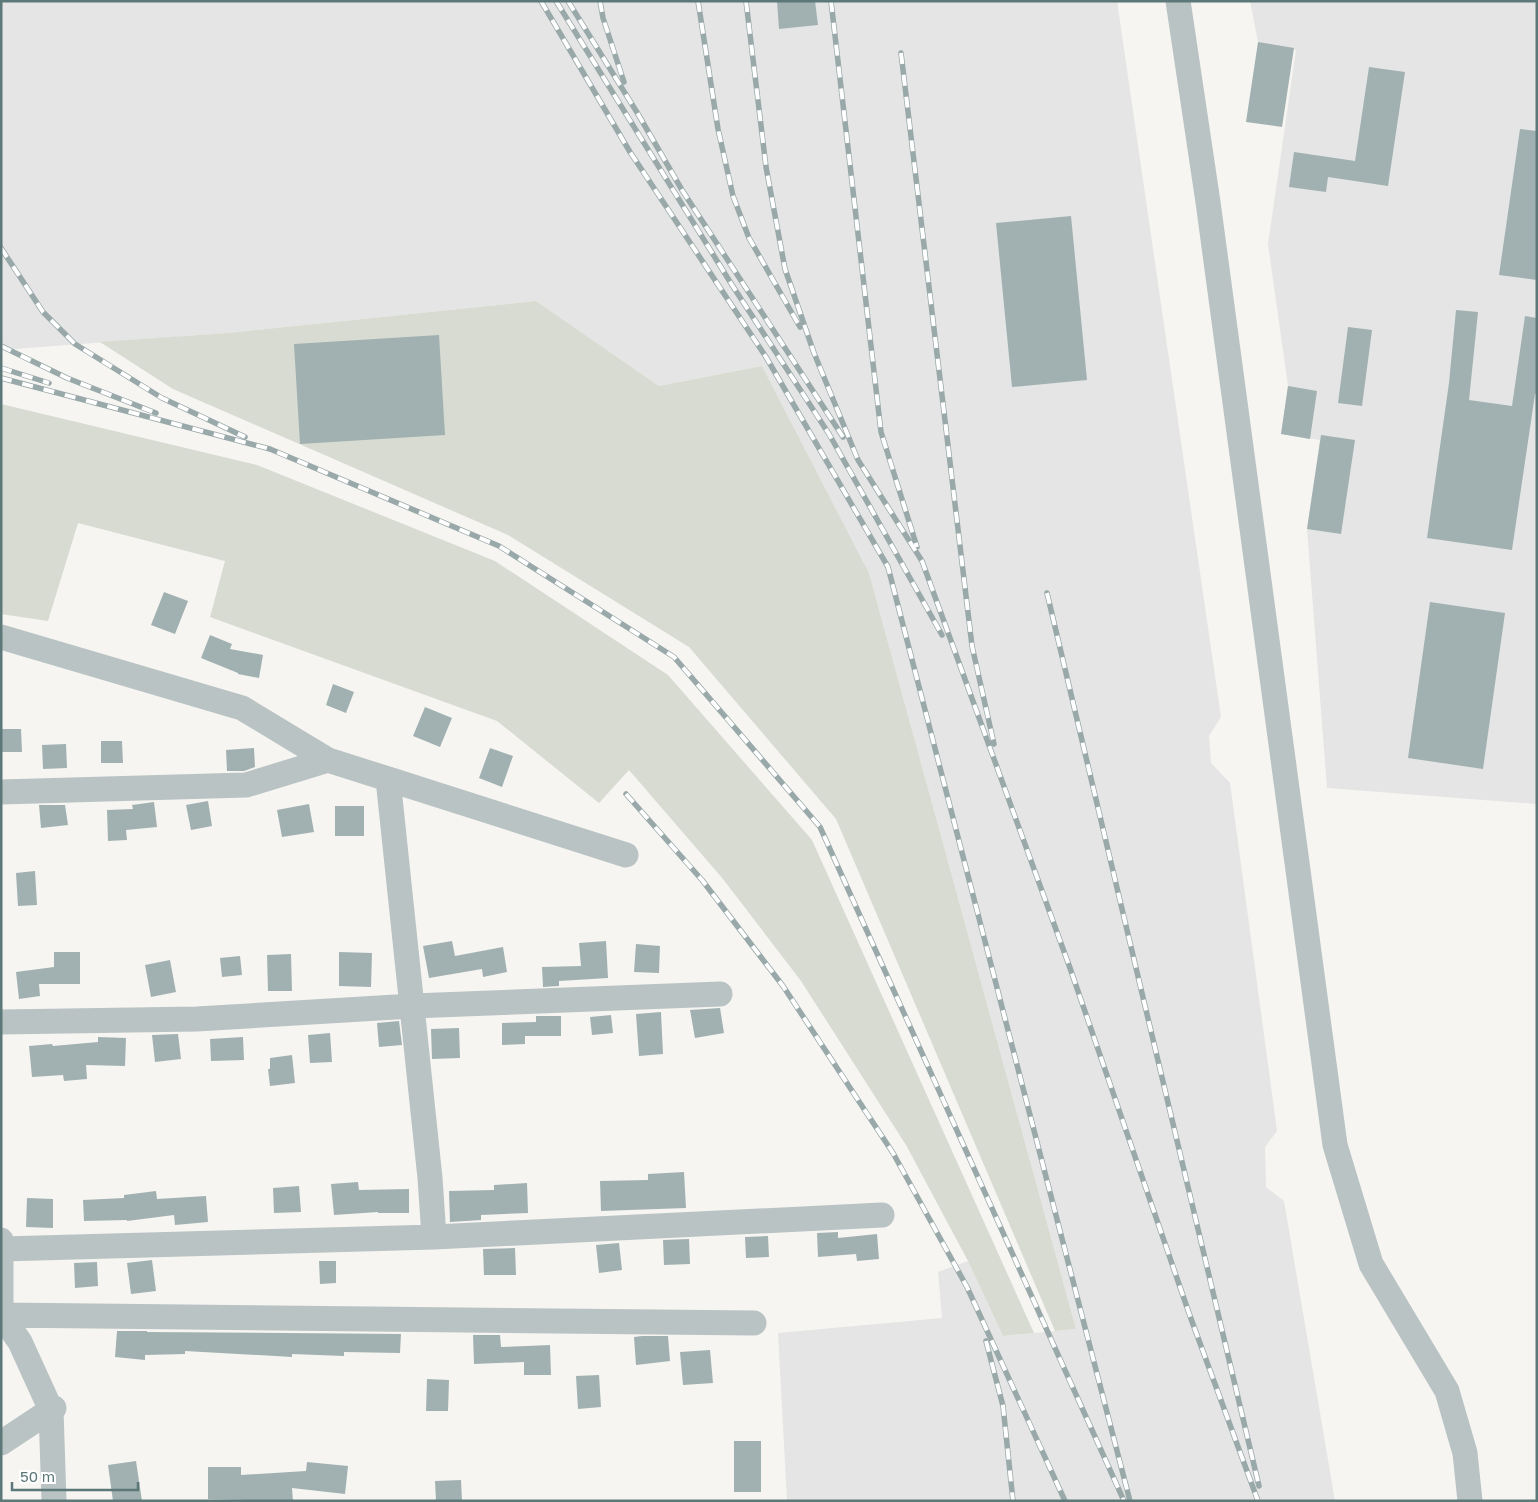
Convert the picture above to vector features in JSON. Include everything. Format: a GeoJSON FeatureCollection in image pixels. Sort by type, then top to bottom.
{"type":"FeatureCollection","features":[{"type":"Feature","properties":{"kind":"street"},"geometry":{"type":"LineString","coordinates":[[1178,1],[1208,202],[1335,1145],[1371,1264],[1447,1391],[1465,1453],[1470,1501]]}},
{"type":"Feature","properties":{"kind":"street"},"geometry":{"type":"LineString","coordinates":[[1,637],[242,708],[328,760],[626,855]]}},
{"type":"Feature","properties":{"kind":"street"},"geometry":{"type":"LineString","coordinates":[[1,792],[246,785],[328,760]]}},
{"type":"Feature","properties":{"kind":"street"},"geometry":{"type":"LineString","coordinates":[[388,779],[430,1178],[434,1237]]}},
{"type":"Feature","properties":{"kind":"street"},"geometry":{"type":"LineString","coordinates":[[1,1022],[197,1019],[412,1006],[720,994]]}},
{"type":"Feature","properties":{"kind":"street"},"geometry":{"type":"LineString","coordinates":[[1,1314],[2,1244],[434,1237],[882,1215]]}},
{"type":"Feature","properties":{"kind":"street"},"geometry":{"type":"LineString","coordinates":[[54,1501],[53,1409],[11,1342],[1,1315],[754,1323]]}},
{"type":"Feature","properties":{"kind":"street"},"geometry":{"type":"LineString","coordinates":[[1,1443],[53,1409]]}},
{"type":"Feature","properties":{"kind":"shaded area"},"geometry":{"type":"Polygon","coordinates":[[[1,1],[1117,1],[1221,717],[1209,736],[1211,763],[1230,783],[1277,1131],[1265,1147],[1266,1187],[1284,1201],[1335,1501],[787,1501],[778,1333],[942,1318],[938,1272],[968,1261],[1003,1336],[1076,1329],[869,573],[762,366],[659,386],[536,301],[228,333],[1,350],[1,1]]]}},
{"type":"Feature","properties":{"kind":"shaded area"},"geometry":{"type":"Polygon","coordinates":[[[1250,1],[1537,1],[1537,804],[1327,788],[1307,529],[1320,440],[1281,434],[1288,386],[1268,244],[1296,50],[1258,42],[1250,1]]]}},
{"type":"Feature","properties":{"kind":"shaded area"},"geometry":{"type":"Polygon","coordinates":[[[536,301],[659,386],[762,366],[869,573],[1076,1329],[1055,1331],[836,819],[689,647],[508,535],[173,389],[100,342],[228,333],[536,301]]]}},
{"type":"Feature","properties":{"kind":"shaded area"},"geometry":{"type":"Polygon","coordinates":[[[1,404],[257,465],[495,561],[668,675],[812,840],[1034,1333],[1003,1336],[968,1261],[906,1145],[801,981],[723,879],[629,770],[599,803],[497,721],[210,617],[225,561],[78,523],[48,621],[1,614],[1,404]]]}},
{"type":"Feature","properties":{"kind":"building"},"geometry":{"type":"Polygon","coordinates":[[[777,1],[815,1],[818,25],[779,29],[777,1]]]}},
{"type":"Feature","properties":{"kind":"building"},"geometry":{"type":"Polygon","coordinates":[[[1258,42],[1294,48],[1282,127],[1246,122],[1258,42]]]}},
{"type":"Feature","properties":{"kind":"building"},"geometry":{"type":"Polygon","coordinates":[[[1369,67],[1405,72],[1388,186],[1328,177],[1326,192],[1289,187],[1294,152],[1355,161],[1369,67]]]}},
{"type":"Feature","properties":{"kind":"building"},"geometry":{"type":"Polygon","coordinates":[[[1520,129],[1537,131],[1537,280],[1499,275],[1520,129]]]}},
{"type":"Feature","properties":{"kind":"building"},"geometry":{"type":"Polygon","coordinates":[[[1071,216],[1087,380],[1012,387],[996,223],[1071,216]]]}},
{"type":"Feature","properties":{"kind":"building"},"geometry":{"type":"Polygon","coordinates":[[[1456,310],[1478,312],[1469,400],[1512,406],[1525,316],[1537,318],[1537,394],[1535,394],[1512,550],[1427,538],[1449,383],[1456,310]]]}},
{"type":"Feature","properties":{"kind":"building"},"geometry":{"type":"Polygon","coordinates":[[[1348,327],[1372,330],[1362,406],[1338,403],[1348,327]]]}},
{"type":"Feature","properties":{"kind":"building"},"geometry":{"type":"Polygon","coordinates":[[[439,335],[445,435],[300,444],[294,344],[439,335]]]}},
{"type":"Feature","properties":{"kind":"building"},"geometry":{"type":"Polygon","coordinates":[[[1288,386],[1317,391],[1310,439],[1281,434],[1288,386]]]}},
{"type":"Feature","properties":{"kind":"building"},"geometry":{"type":"Polygon","coordinates":[[[1321,435],[1355,440],[1341,534],[1307,529],[1321,435]]]}},
{"type":"Feature","properties":{"kind":"building"},"geometry":{"type":"Polygon","coordinates":[[[164,592],[188,601],[175,634],[151,625],[164,592]]]}},
{"type":"Feature","properties":{"kind":"building"},"geometry":{"type":"Polygon","coordinates":[[[1430,602],[1505,613],[1483,769],[1408,758],[1430,602]]]}},
{"type":"Feature","properties":{"kind":"building"},"geometry":{"type":"Polygon","coordinates":[[[210,635],[232,644],[230,649],[263,655],[259,678],[238,674],[201,658],[210,635]]]}},
{"type":"Feature","properties":{"kind":"building"},"geometry":{"type":"Polygon","coordinates":[[[333,684],[354,692],[346,713],[326,705],[333,684]]]}},
{"type":"Feature","properties":{"kind":"building"},"geometry":{"type":"Polygon","coordinates":[[[425,707],[452,718],[440,747],[413,736],[425,707]]]}},
{"type":"Feature","properties":{"kind":"building"},"geometry":{"type":"Polygon","coordinates":[[[1,729],[21,729],[22,752],[1,752],[1,729]]]}},
{"type":"Feature","properties":{"kind":"building"},"geometry":{"type":"Polygon","coordinates":[[[101,741],[122,741],[123,763],[101,763],[101,741]]]}},
{"type":"Feature","properties":{"kind":"building"},"geometry":{"type":"Polygon","coordinates":[[[66,744],[67,768],[43,769],[42,745],[66,744]]]}},
{"type":"Feature","properties":{"kind":"building"},"geometry":{"type":"Polygon","coordinates":[[[254,748],[255,767],[244,771],[227,771],[226,750],[254,748]]]}},
{"type":"Feature","properties":{"kind":"building"},"geometry":{"type":"Polygon","coordinates":[[[490,748],[513,756],[502,787],[479,778],[490,748]]]}},
{"type":"Feature","properties":{"kind":"building"},"geometry":{"type":"Polygon","coordinates":[[[208,801],[212,826],[191,830],[186,805],[208,801]]]}},
{"type":"Feature","properties":{"kind":"building"},"geometry":{"type":"Polygon","coordinates":[[[154,802],[157,827],[126,830],[127,840],[108,841],[107,810],[133,809],[132,805],[154,802]]]}},
{"type":"Feature","properties":{"kind":"building"},"geometry":{"type":"Polygon","coordinates":[[[309,804],[314,832],[282,837],[277,810],[309,804]]]}},
{"type":"Feature","properties":{"kind":"building"},"geometry":{"type":"Polygon","coordinates":[[[39,805],[65,805],[68,825],[41,828],[39,805]]]}},
{"type":"Feature","properties":{"kind":"building"},"geometry":{"type":"Polygon","coordinates":[[[335,806],[364,806],[364,836],[335,836],[335,806]]]}},
{"type":"Feature","properties":{"kind":"building"},"geometry":{"type":"Polygon","coordinates":[[[35,871],[37,905],[18,906],[16,873],[35,871]]]}},
{"type":"Feature","properties":{"kind":"building"},"geometry":{"type":"Polygon","coordinates":[[[452,941],[455,956],[503,947],[507,972],[483,977],[482,969],[429,978],[423,946],[452,941]]]}},
{"type":"Feature","properties":{"kind":"building"},"geometry":{"type":"Polygon","coordinates":[[[606,941],[608,978],[559,981],[559,986],[543,987],[542,967],[581,966],[579,943],[606,941]]]}},
{"type":"Feature","properties":{"kind":"building"},"geometry":{"type":"Polygon","coordinates":[[[636,944],[660,946],[659,973],[634,972],[636,944]]]}},
{"type":"Feature","properties":{"kind":"building"},"geometry":{"type":"Polygon","coordinates":[[[54,952],[80,952],[80,984],[39,984],[40,996],[19,999],[16,972],[54,967],[54,952]]]}},
{"type":"Feature","properties":{"kind":"building"},"geometry":{"type":"Polygon","coordinates":[[[339,952],[372,953],[371,987],[339,986],[339,952]]]}},
{"type":"Feature","properties":{"kind":"building"},"geometry":{"type":"Polygon","coordinates":[[[291,954],[292,991],[268,991],[267,955],[291,954]]]}},
{"type":"Feature","properties":{"kind":"building"},"geometry":{"type":"Polygon","coordinates":[[[240,956],[242,975],[222,977],[220,958],[240,956]]]}},
{"type":"Feature","properties":{"kind":"building"},"geometry":{"type":"Polygon","coordinates":[[[170,960],[176,992],[151,997],[145,965],[170,960]]]}},
{"type":"Feature","properties":{"kind":"building"},"geometry":{"type":"Polygon","coordinates":[[[720,1008],[724,1033],[695,1038],[690,1010],[720,1008]]]}},
{"type":"Feature","properties":{"kind":"building"},"geometry":{"type":"Polygon","coordinates":[[[661,1012],[663,1054],[639,1056],[636,1014],[661,1012]]]}},
{"type":"Feature","properties":{"kind":"building"},"geometry":{"type":"Polygon","coordinates":[[[611,1015],[613,1033],[592,1035],[590,1017],[611,1015]]]}},
{"type":"Feature","properties":{"kind":"building"},"geometry":{"type":"Polygon","coordinates":[[[536,1016],[561,1016],[561,1036],[525,1036],[525,1044],[502,1045],[502,1023],[536,1022],[536,1016]]]}},
{"type":"Feature","properties":{"kind":"building"},"geometry":{"type":"Polygon","coordinates":[[[399,1021],[402,1045],[379,1047],[377,1023],[399,1021]]]}},
{"type":"Feature","properties":{"kind":"building"},"geometry":{"type":"Polygon","coordinates":[[[459,1028],[460,1058],[432,1059],[431,1029],[459,1028]]]}},
{"type":"Feature","properties":{"kind":"building"},"geometry":{"type":"Polygon","coordinates":[[[330,1033],[332,1062],[310,1063],[308,1035],[330,1033]]]}},
{"type":"Feature","properties":{"kind":"building"},"geometry":{"type":"Polygon","coordinates":[[[178,1034],[181,1059],[155,1062],[152,1035],[178,1034]]]}},
{"type":"Feature","properties":{"kind":"building"},"geometry":{"type":"Polygon","coordinates":[[[98,1037],[126,1038],[125,1066],[86,1065],[87,1079],[64,1081],[63,1075],[32,1077],[29,1046],[98,1042],[98,1037]]]}},
{"type":"Feature","properties":{"kind":"building"},"geometry":{"type":"Polygon","coordinates":[[[243,1037],[244,1060],[211,1061],[210,1039],[243,1037]]]}},
{"type":"Feature","properties":{"kind":"building"},"geometry":{"type":"Polygon","coordinates":[[[292,1055],[295,1083],[270,1086],[268,1069],[270,1069],[270,1058],[292,1055]]]}},
{"type":"Feature","properties":{"kind":"building"},"geometry":{"type":"Polygon","coordinates":[[[684,1172],[686,1208],[601,1211],[600,1181],[648,1180],[648,1174],[684,1172]]]}},
{"type":"Feature","properties":{"kind":"building"},"geometry":{"type":"Polygon","coordinates":[[[358,1182],[359,1190],[409,1189],[409,1213],[378,1212],[334,1215],[331,1184],[358,1182]]]}},
{"type":"Feature","properties":{"kind":"building"},"geometry":{"type":"Polygon","coordinates":[[[527,1183],[528,1213],[481,1215],[481,1220],[450,1222],[449,1191],[494,1190],[494,1185],[527,1183]]]}},
{"type":"Feature","properties":{"kind":"building"},"geometry":{"type":"Polygon","coordinates":[[[299,1186],[301,1212],[274,1213],[273,1188],[299,1186]]]}},
{"type":"Feature","properties":{"kind":"building"},"geometry":{"type":"Polygon","coordinates":[[[156,1191],[157,1199],[206,1196],[208,1222],[175,1225],[174,1215],[127,1221],[84,1221],[83,1200],[124,1198],[124,1195],[156,1191]]]}},
{"type":"Feature","properties":{"kind":"building"},"geometry":{"type":"Polygon","coordinates":[[[27,1198],[53,1199],[53,1228],[26,1227],[27,1198]]]}},
{"type":"Feature","properties":{"kind":"building"},"geometry":{"type":"Polygon","coordinates":[[[838,1232],[838,1238],[877,1234],[879,1259],[857,1261],[856,1254],[818,1257],[817,1233],[838,1232]]]}},
{"type":"Feature","properties":{"kind":"building"},"geometry":{"type":"Polygon","coordinates":[[[768,1236],[769,1257],[746,1258],[745,1237],[768,1236]]]}},
{"type":"Feature","properties":{"kind":"building"},"geometry":{"type":"Polygon","coordinates":[[[689,1239],[690,1264],[664,1265],[663,1240],[689,1239]]]}},
{"type":"Feature","properties":{"kind":"building"},"geometry":{"type":"Polygon","coordinates":[[[619,1243],[622,1270],[599,1273],[596,1245],[619,1243]]]}},
{"type":"Feature","properties":{"kind":"building"},"geometry":{"type":"Polygon","coordinates":[[[515,1248],[516,1275],[484,1275],[483,1249],[515,1248]]]}},
{"type":"Feature","properties":{"kind":"building"},"geometry":{"type":"Polygon","coordinates":[[[152,1260],[156,1291],[131,1294],[127,1263],[152,1260]]]}},
{"type":"Feature","properties":{"kind":"building"},"geometry":{"type":"Polygon","coordinates":[[[319,1261],[336,1261],[336,1283],[320,1284],[319,1261]]]}},
{"type":"Feature","properties":{"kind":"building"},"geometry":{"type":"Polygon","coordinates":[[[97,1262],[98,1286],[75,1288],[74,1263],[97,1262]]]}},
{"type":"Feature","properties":{"kind":"building"},"geometry":{"type":"Polygon","coordinates":[[[117,1331],[401,1334],[400,1353],[344,1352],[344,1356],[292,1354],[292,1357],[185,1351],[185,1354],[145,1355],[145,1360],[115,1357],[117,1331]]]}},
{"type":"Feature","properties":{"kind":"building"},"geometry":{"type":"Polygon","coordinates":[[[473,1335],[500,1335],[501,1347],[550,1345],[551,1375],[524,1375],[524,1362],[474,1364],[473,1335]]]}},
{"type":"Feature","properties":{"kind":"building"},"geometry":{"type":"Polygon","coordinates":[[[668,1336],[670,1361],[636,1365],[634,1337],[668,1336]]]}},
{"type":"Feature","properties":{"kind":"building"},"geometry":{"type":"Polygon","coordinates":[[[710,1350],[713,1383],[683,1385],[680,1352],[710,1350]]]}},
{"type":"Feature","properties":{"kind":"building"},"geometry":{"type":"Polygon","coordinates":[[[599,1375],[601,1407],[578,1409],[576,1376],[599,1375]]]}},
{"type":"Feature","properties":{"kind":"building"},"geometry":{"type":"Polygon","coordinates":[[[427,1379],[449,1380],[448,1411],[426,1411],[427,1379]]]}},
{"type":"Feature","properties":{"kind":"building"},"geometry":{"type":"Polygon","coordinates":[[[734,1441],[761,1441],[761,1492],[734,1492],[734,1441]]]}},
{"type":"Feature","properties":{"kind":"building"},"geometry":{"type":"Polygon","coordinates":[[[136,1461],[142,1501],[113,1501],[108,1465],[136,1461]]]}},
{"type":"Feature","properties":{"kind":"building"},"geometry":{"type":"Polygon","coordinates":[[[307,1462],[348,1466],[345,1494],[292,1488],[293,1501],[208,1499],[208,1467],[241,1467],[241,1475],[306,1471],[307,1462]]]}},
{"type":"Feature","properties":{"kind":"building"},"geometry":{"type":"Polygon","coordinates":[[[461,1480],[462,1501],[436,1501],[435,1481],[461,1480]]]}},
{"type":"Feature","properties":{"kind":"railway"},"geometry":{"type":"LineString","coordinates":[[541,1],[630,152],[766,357],[888,567],[1130,1501]]}},
{"type":"Feature","properties":{"kind":"railway"},"geometry":{"type":"LineString","coordinates":[[556,1],[732,285],[829,434],[942,635]]}},
{"type":"Feature","properties":{"kind":"railway"},"geometry":{"type":"LineString","coordinates":[[568,1],[638,114],[682,190],[843,437]]}},
{"type":"Feature","properties":{"kind":"railway"},"geometry":{"type":"LineString","coordinates":[[600,1],[603,18],[624,82]]}},
{"type":"Feature","properties":{"kind":"railway"},"geometry":{"type":"LineString","coordinates":[[698,1],[718,129],[733,196],[749,238],[800,327]]}},
{"type":"Feature","properties":{"kind":"railway"},"geometry":{"type":"LineString","coordinates":[[746,1],[766,167],[785,269],[814,353],[858,460],[922,561],[1070,968],[1190,1316],[1258,1501]]}},
{"type":"Feature","properties":{"kind":"railway"},"geometry":{"type":"LineString","coordinates":[[831,1],[881,432],[917,547]]}},
{"type":"Feature","properties":{"kind":"railway"},"geometry":{"type":"LineString","coordinates":[[901,53],[972,646],[994,744]]}},
{"type":"Feature","properties":{"kind":"railway"},"geometry":{"type":"LineString","coordinates":[[1,248],[43,312],[75,344],[162,398],[245,437]]}},
{"type":"Feature","properties":{"kind":"railway"},"geometry":{"type":"LineString","coordinates":[[1,346],[67,378],[156,413]]}},
{"type":"Feature","properties":{"kind":"railway"},"geometry":{"type":"LineString","coordinates":[[1,368],[49,383]]}},
{"type":"Feature","properties":{"kind":"railway"},"geometry":{"type":"LineString","coordinates":[[1,378],[270,449],[499,546],[674,657],[820,827],[1124,1501]]}},
{"type":"Feature","properties":{"kind":"railway"},"geometry":{"type":"LineString","coordinates":[[1047,593],[1259,1486]]}},
{"type":"Feature","properties":{"kind":"railway"},"geometry":{"type":"LineString","coordinates":[[626,794],[702,880],[783,986],[893,1153],[967,1287],[1065,1501]]}},
{"type":"Feature","properties":{"kind":"railway"},"geometry":{"type":"LineString","coordinates":[[986,1341],[1003,1406],[1013,1501]]}}]}
